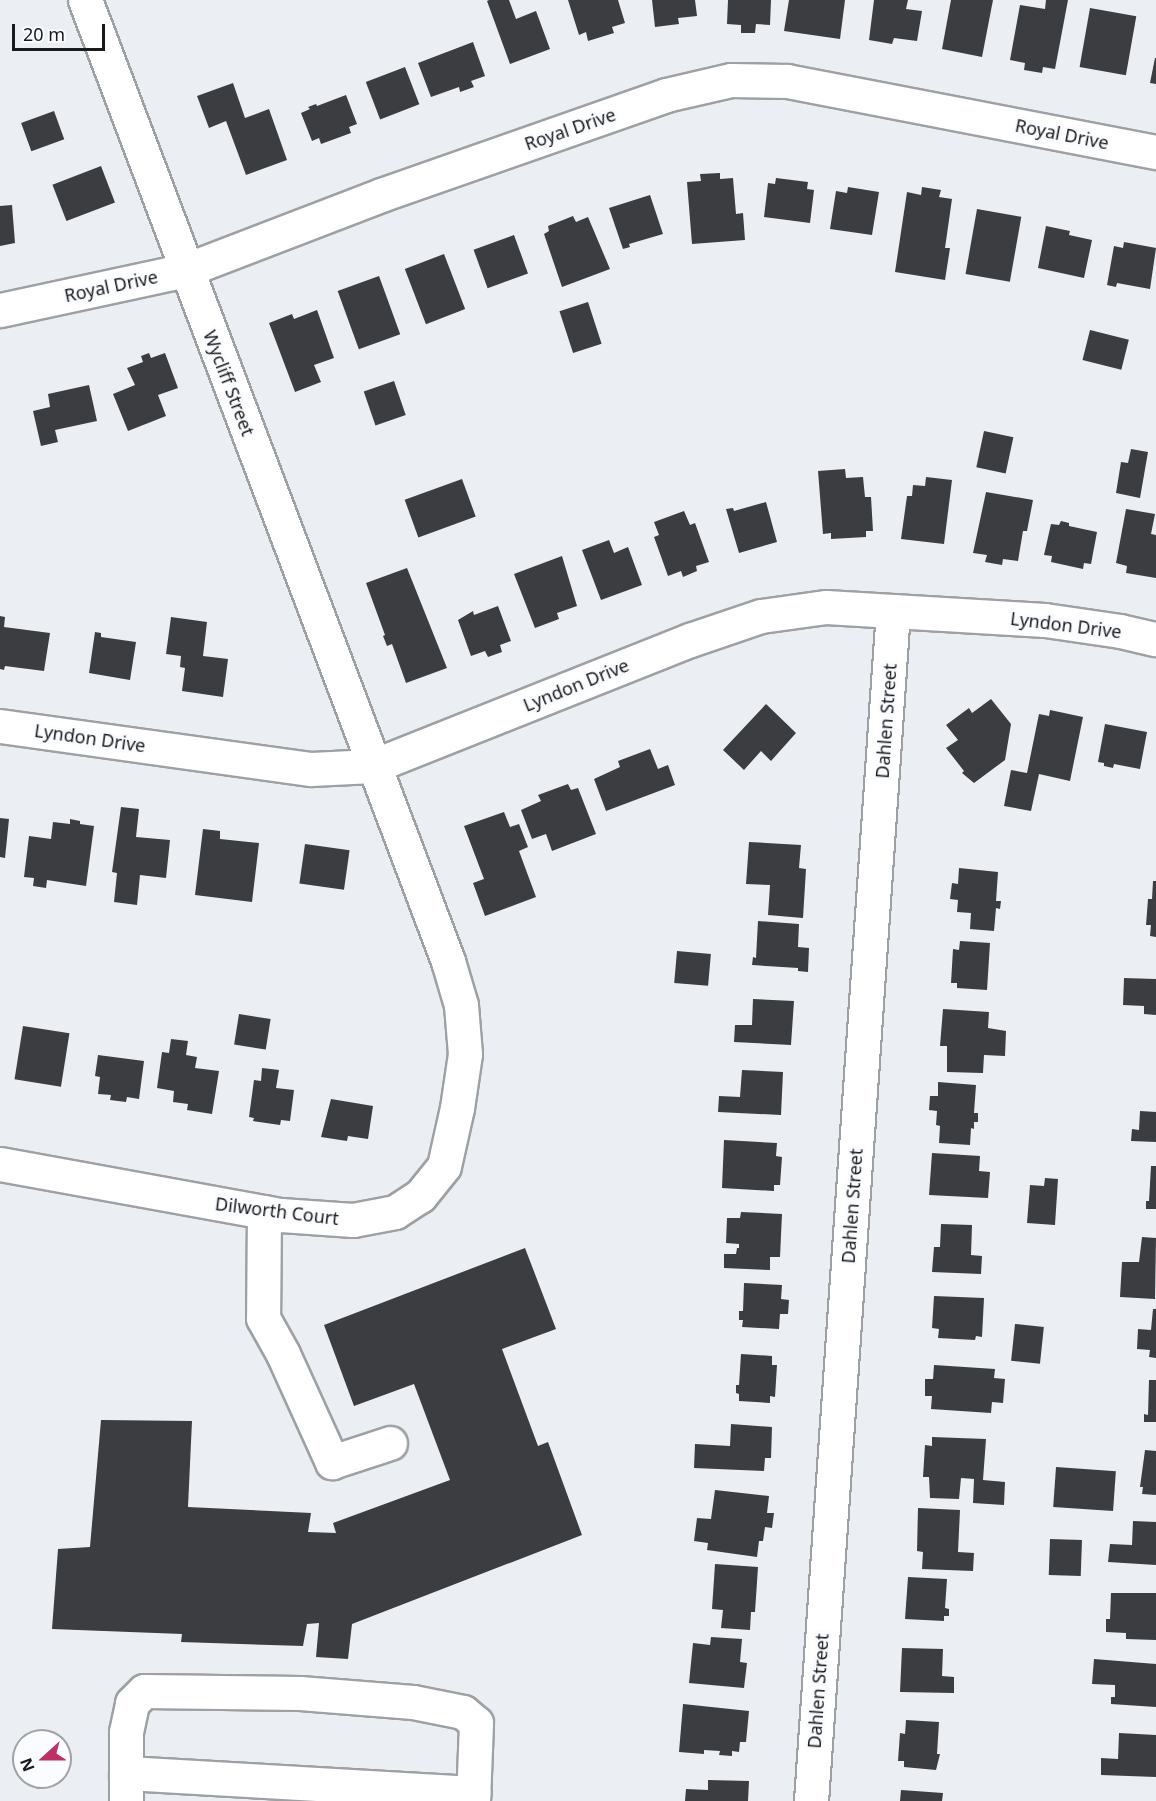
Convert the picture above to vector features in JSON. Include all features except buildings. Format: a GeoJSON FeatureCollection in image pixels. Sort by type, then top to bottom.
{"type":"FeatureCollection","features":[{"type":"Feature","properties":{"kind":"street","name":"Wycliff Street"},"geometry":{"type":"LineString","coordinates":[[85,0],[373,766]]}},
{"type":"Feature","properties":{"kind":"street","name":"Royal Drive"},"geometry":{"type":"LineString","coordinates":[[0,310],[186,270],[381,195],[622,110],[666,95],[731,80],[788,81],[1156,152]]}},
{"type":"Feature","properties":{"kind":"street","name":"Lyndon Drive"},"geometry":{"type":"LineString","coordinates":[[0,726],[311,769],[373,766],[690,640],[761,615],[826,607],[1045,620],[1120,631],[1156,639]]}},
{"type":"Feature","properties":{"kind":"street","name":"Dahlen Street"},"geometry":{"type":"LineString","coordinates":[[811,1801],[893,611]]}},
{"type":"Feature","properties":{"kind":"street","name":"Dilworth Court"},"geometry":{"type":"LineString","coordinates":[[0,1164],[264,1212],[353,1220],[395,1212],[420,1196],[444,1166],[457,1108],[465,1054],[461,1005],[448,961],[373,766]]}},
{"type":"Feature","properties":{"kind":"street"},"geometry":{"type":"LineString","coordinates":[[264,1212],[263,1318],[283,1354],[332,1462],[390,1443]]}},
{"type":"Feature","properties":{"kind":"street"},"geometry":{"type":"LineString","coordinates":[[144,1691],[300,1693],[413,1702],[464,1712],[476,1723],[473,1797],[126,1787],[126,1732],[132,1703],[144,1691]]}}]}
